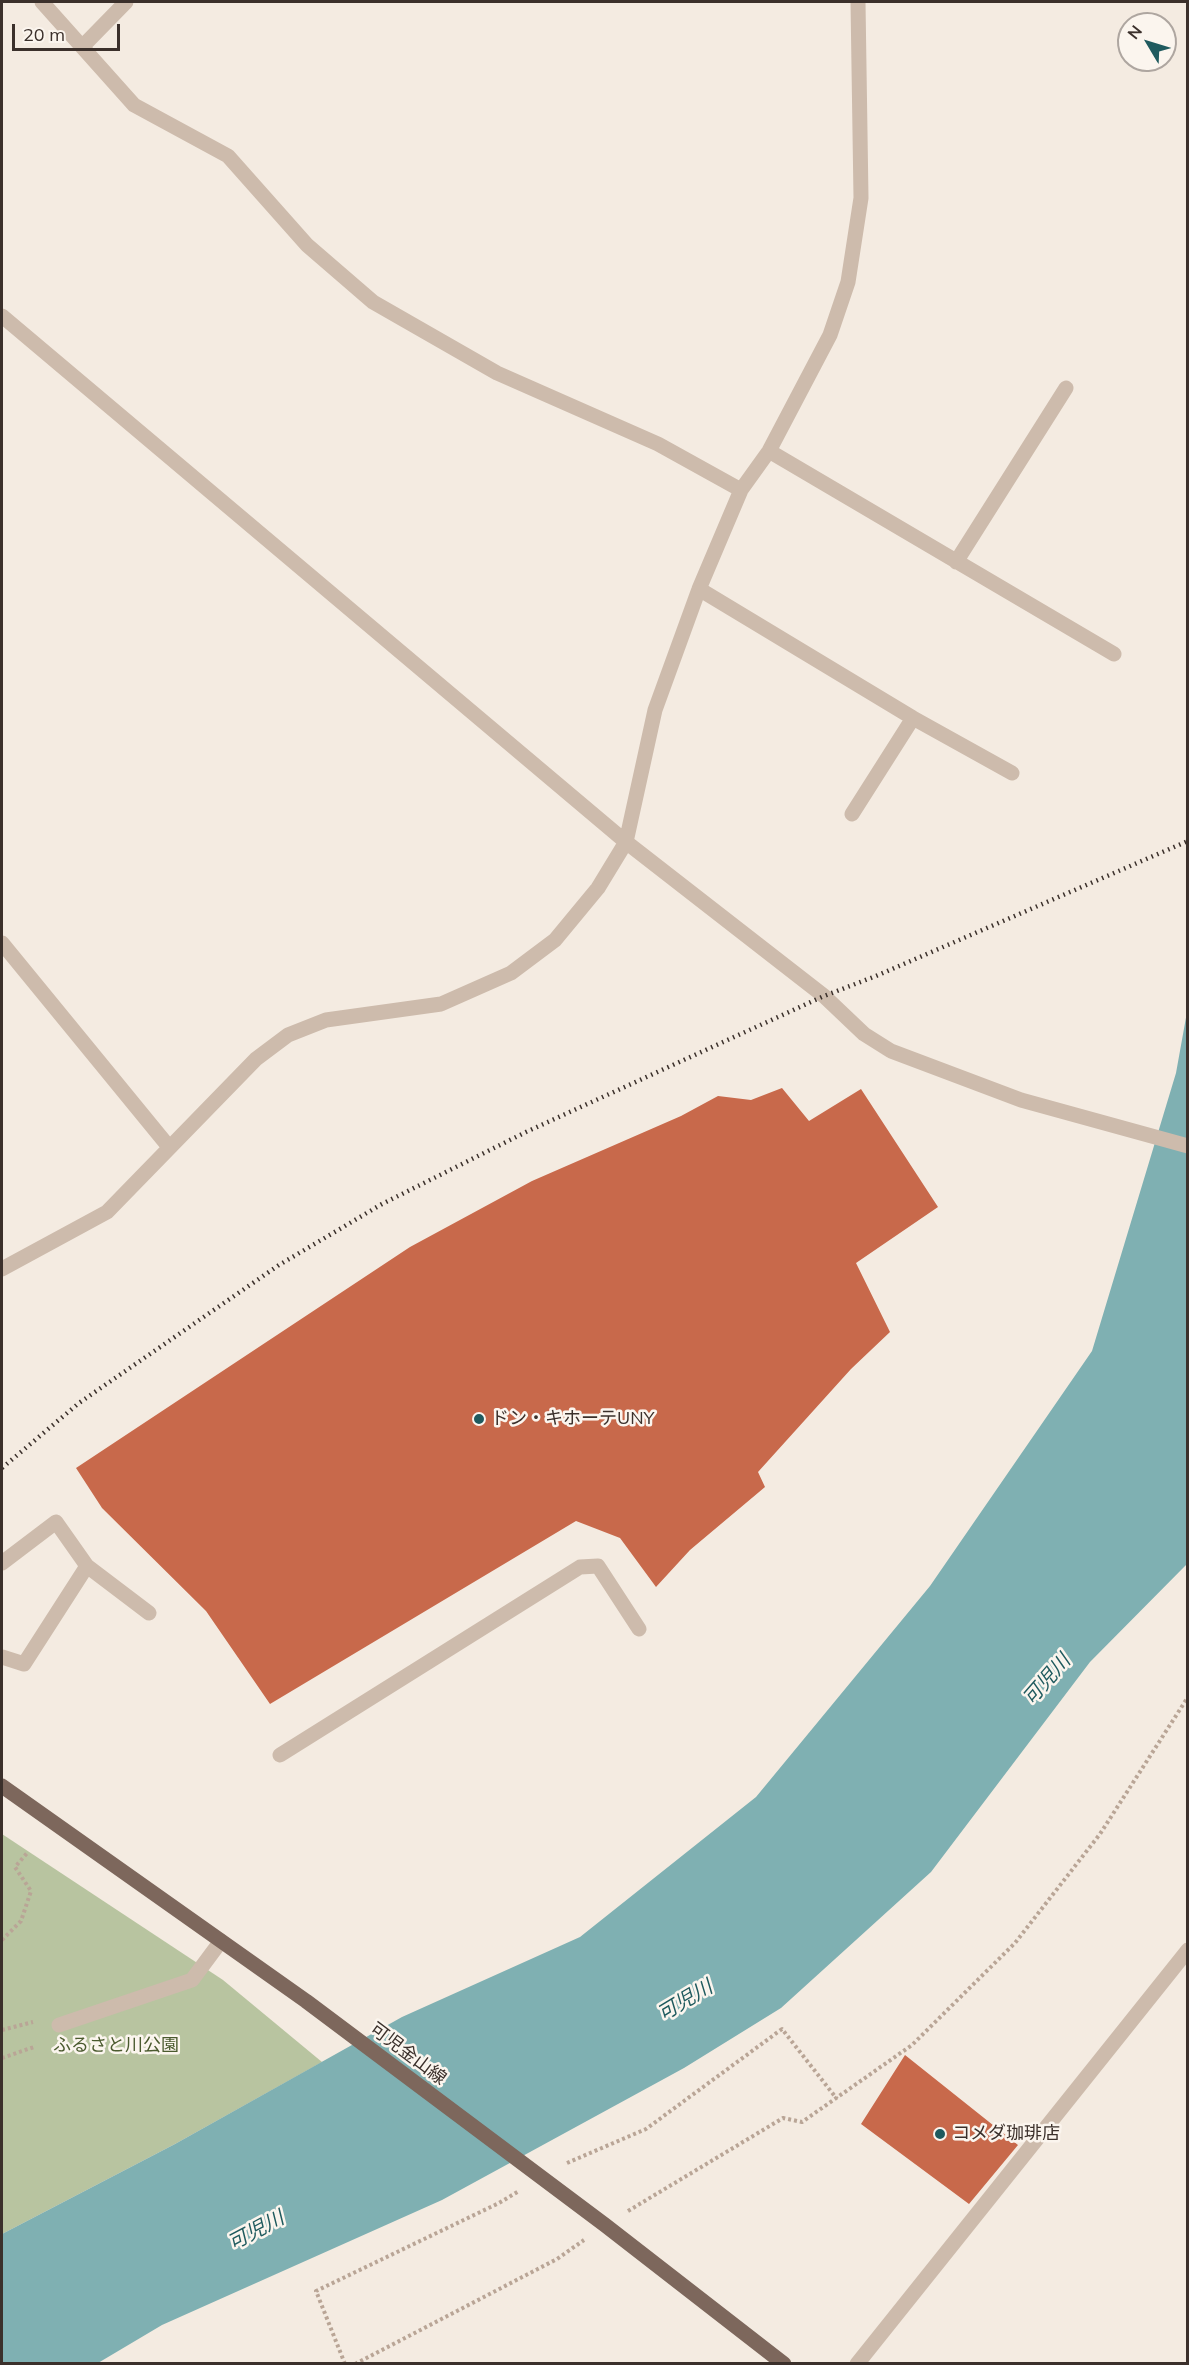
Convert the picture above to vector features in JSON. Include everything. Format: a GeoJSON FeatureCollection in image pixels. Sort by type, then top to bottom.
{"type":"FeatureCollection","features":[{"type":"Feature","properties":{"kind":"main road","name":"可児金山線"},"geometry":{"type":"LineString","coordinates":[[2,1786],[306,2001],[605,2225],[784,2364]]}},
{"type":"Feature","properties":{"kind":"street"},"geometry":{"type":"LineString","coordinates":[[42,2],[134,105],[228,156],[307,245],[373,302],[497,373],[658,444],[741,490]]}},
{"type":"Feature","properties":{"kind":"street"},"geometry":{"type":"LineString","coordinates":[[82,47],[126,2]]}},
{"type":"Feature","properties":{"kind":"street"},"geometry":{"type":"LineString","coordinates":[[2,1269],[107,1212],[256,1059],[288,1035],[326,1020],[441,1004],[511,973],[555,940],[598,888],[626,842],[655,710],[699,589],[741,490],[769,451],[830,335],[848,282],[861,198],[858,2]]}},
{"type":"Feature","properties":{"kind":"street"},"geometry":{"type":"LineString","coordinates":[[2,316],[626,842],[824,996],[864,1034],[891,1051],[1022,1100],[1188,1146]]}},
{"type":"Feature","properties":{"kind":"street"},"geometry":{"type":"LineString","coordinates":[[956,562],[1066,388]]}},
{"type":"Feature","properties":{"kind":"street"},"geometry":{"type":"LineString","coordinates":[[769,451],[1114,654]]}},
{"type":"Feature","properties":{"kind":"street"},"geometry":{"type":"LineString","coordinates":[[699,589],[913,718],[1012,773]]}},
{"type":"Feature","properties":{"kind":"street"},"geometry":{"type":"LineString","coordinates":[[852,814],[913,718]]}},
{"type":"Feature","properties":{"kind":"street"},"geometry":{"type":"LineString","coordinates":[[2,943],[169,1147]]}},
{"type":"Feature","properties":{"kind":"street"},"geometry":{"type":"LineString","coordinates":[[2,1563],[56,1522],[87,1566],[149,1613]]}},
{"type":"Feature","properties":{"kind":"street"},"geometry":{"type":"LineString","coordinates":[[2,1657],[24,1664],[87,1566]]}},
{"type":"Feature","properties":{"kind":"street"},"geometry":{"type":"LineString","coordinates":[[280,1755],[580,1567],[598,1566],[639,1629]]}},
{"type":"Feature","properties":{"kind":"street"},"geometry":{"type":"LineString","coordinates":[[58,2025],[192,1980],[221,1941]]}},
{"type":"Feature","properties":{"kind":"street"},"geometry":{"type":"LineString","coordinates":[[856,2364],[1188,1950]]}},
{"type":"Feature","properties":{"kind":"path"},"geometry":{"type":"LineString","coordinates":[[355,2364],[557,2259],[605,2225],[783,2118],[802,2122],[912,2044],[1015,1943],[1100,1834],[1188,1697]]}},
{"type":"Feature","properties":{"kind":"path"},"geometry":{"type":"LineString","coordinates":[[2,1940],[21,1921],[31,1891],[15,1868],[28,1852]]}},
{"type":"Feature","properties":{"kind":"path"},"geometry":{"type":"LineString","coordinates":[[2,2030],[40,2020]]}},
{"type":"Feature","properties":{"kind":"path"},"geometry":{"type":"LineString","coordinates":[[782,2029],[837,2099]]}},
{"type":"Feature","properties":{"kind":"path"},"geometry":{"type":"LineString","coordinates":[[2,2058],[34,2047]]}},
{"type":"Feature","properties":{"kind":"path"},"geometry":{"type":"LineString","coordinates":[[316,2291],[345,2364]]}},
{"type":"Feature","properties":{"kind":"green space","name":"ふるさと川公園"},"geometry":{"type":"Polygon","coordinates":[[[2,1834],[223,1980],[322,2062],[175,2144],[2,2234],[2,1834]]]}},
{"type":"Feature","properties":{"kind":"water","name":"可児川"},"geometry":{"type":"Polygon","coordinates":[[[1187,1012],[1187,1564],[1090,1662],[931,1872],[781,2008],[684,2068],[442,2200],[162,2325],[98,2363],[2,2364],[2,2234],[175,2144],[402,2017],[580,1937],[756,1797],[930,1586],[1092,1351],[1176,1073],[1187,1012]]]}},
{"type":"Feature","properties":{"kind":"building","name":"ドン・キホーテUNY"},"geometry":{"type":"Polygon","coordinates":[[[782,1088],[809,1121],[861,1089],[938,1207],[856,1263],[890,1332],[851,1369],[758,1472],[765,1487],[690,1550],[656,1587],[620,1538],[576,1521],[270,1704],[206,1611],[102,1508],[76,1468],[410,1247],[532,1181],[681,1116],[718,1096],[751,1100],[782,1088]]]}},
{"type":"Feature","properties":{"kind":"building","name":"コメダ珈琲店"},"geometry":{"type":"Polygon","coordinates":[[[905,2055],[1018,2145],[969,2204],[861,2124],[905,2055]]]}},
{"type":"Feature","properties":{"kind":"railway"},"geometry":{"type":"LineString","coordinates":[[2,1468],[79,1403],[279,1265],[382,1204],[526,1132],[824,996],[876,976],[1188,841]]}},
{"type":"Feature","properties":{"kind":"place","name":"ドン・キホーテUNY"},"geometry":{"type":"Point","coordinates":[479,1419]}},
{"type":"Feature","properties":{"kind":"place","name":"コメダ珈琲店"},"geometry":{"type":"Point","coordinates":[940,2134]}}]}
